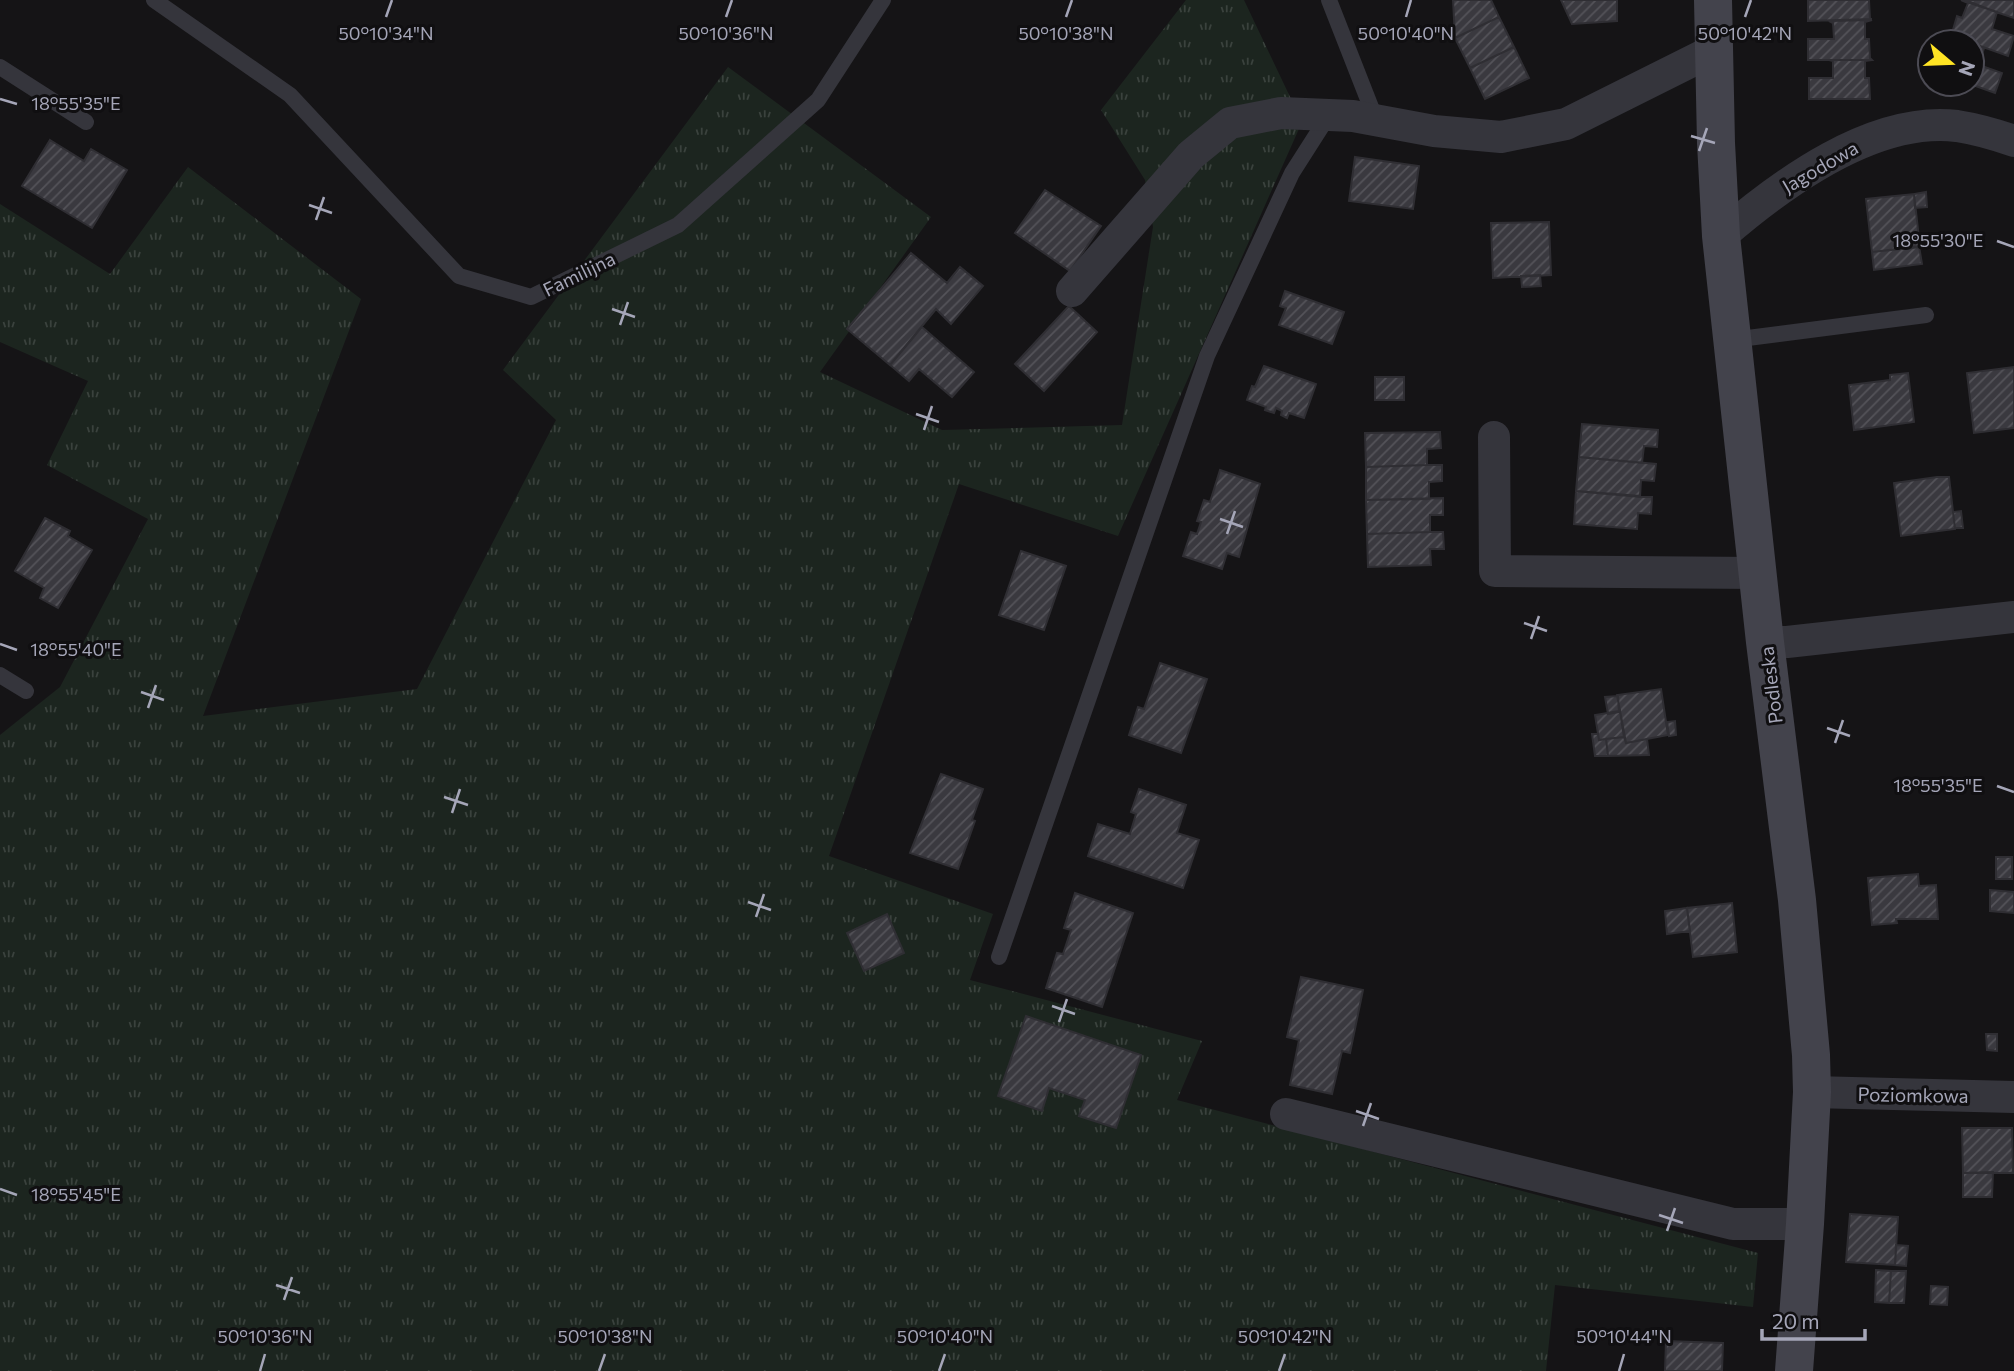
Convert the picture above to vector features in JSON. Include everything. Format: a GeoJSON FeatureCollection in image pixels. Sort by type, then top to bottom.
{"type":"FeatureCollection","features":[{"type":"Feature","properties":{"kind":"street","name":"Podleska"},"geometry":{"type":"LineString","coordinates":[[1713,0],[1721,236],[1765,642],[1797,900],[1811,1055],[1812,1093],[1805,1224],[1794,1371]]}},
{"type":"Feature","properties":{"kind":"street"},"geometry":{"type":"LineString","coordinates":[[1072,291],[1191,155],[1230,123],[1281,113],[1353,116],[1434,131],[1501,137],[1566,124],[1714,50]]}},
{"type":"Feature","properties":{"kind":"street","name":"Jagodowa"},"geometry":{"type":"LineString","coordinates":[[1721,236],[1765,199],[1858,142],[1910,128],[1956,126],[2014,141]]}},
{"type":"Feature","properties":{"kind":"street"},"geometry":{"type":"LineString","coordinates":[[1494,437],[1496,571],[1758,573]]}},
{"type":"Feature","properties":{"kind":"street"},"geometry":{"type":"LineString","coordinates":[[1765,642],[1787,642],[2014,617]]}},
{"type":"Feature","properties":{"kind":"street","name":"Poziomkowa"},"geometry":{"type":"LineString","coordinates":[[1812,1093],[2014,1097]]}},
{"type":"Feature","properties":{"kind":"street"},"geometry":{"type":"LineString","coordinates":[[1286,1114],[1733,1224],[1805,1224]]}},
{"type":"Feature","properties":{"kind":"lane","name":"Familijna"},"geometry":{"type":"LineString","coordinates":[[154,0],[290,95],[459,276],[531,297],[678,225],[818,100],[883,0]]}},
{"type":"Feature","properties":{"kind":"lane"},"geometry":{"type":"LineString","coordinates":[[1329,0],[1376,120]]}},
{"type":"Feature","properties":{"kind":"lane"},"geometry":{"type":"LineString","coordinates":[[0,67],[86,122]]}},
{"type":"Feature","properties":{"kind":"lane"},"geometry":{"type":"LineString","coordinates":[[999,957],[1208,356],[1292,173],[1329,115]]}},
{"type":"Feature","properties":{"kind":"lane"},"geometry":{"type":"LineString","coordinates":[[1732,340],[1926,315]]}},
{"type":"Feature","properties":{"kind":"lane"},"geometry":{"type":"LineString","coordinates":[[0,675],[26,691]]}},
{"type":"Feature","properties":{"kind":"green space"},"geometry":{"type":"Polygon","coordinates":[[[1186,0],[1244,0],[1302,122],[1118,536],[959,484],[829,856],[993,914],[970,980],[1202,1041],[1177,1100],[1758,1253],[1753,1307],[1555,1285],[1546,1371],[0,1371],[0,735],[60,687],[148,519],[47,465],[88,381],[0,342],[0,204],[110,274],[188,167],[361,299],[203,716],[417,689],[556,420],[503,370],[728,67],[931,217],[820,372],[942,430],[1122,425],[1153,227],[1145,180],[1101,110],[1186,0]]]}},
{"type":"Feature","properties":{"kind":"building"},"geometry":{"type":"Polygon","coordinates":[[[1453,0],[1491,0],[1499,17],[1455,38],[1453,0]]]}},
{"type":"Feature","properties":{"kind":"building"},"geometry":{"type":"Polygon","coordinates":[[[1561,0],[1617,0],[1617,21],[1572,24],[1561,0]]]}},
{"type":"Feature","properties":{"kind":"building"},"geometry":{"type":"Polygon","coordinates":[[[1808,0],[1869,0],[1872,19],[1808,21],[1808,0]]]}},
{"type":"Feature","properties":{"kind":"building"},"geometry":{"type":"Polygon","coordinates":[[[1961,0],[1997,12],[1992,29],[2014,36],[2008,56],[1986,48],[1986,28],[1953,28],[1957,16],[1962,18],[1968,3],[1961,0]]]}},
{"type":"Feature","properties":{"kind":"building"},"geometry":{"type":"Polygon","coordinates":[[[1965,0],[2014,0],[2014,18],[1996,12],[1965,0]]]}},
{"type":"Feature","properties":{"kind":"building"},"geometry":{"type":"Polygon","coordinates":[[[1499,17],[1514,47],[1470,68],[1455,38],[1499,17]]]}},
{"type":"Feature","properties":{"kind":"building"},"geometry":{"type":"Polygon","coordinates":[[[1872,20],[1865,22],[1865,39],[1869,39],[1872,60],[1808,60],[1808,39],[1834,39],[1833,23],[1829,21],[1872,20]]]}},
{"type":"Feature","properties":{"kind":"building"},"geometry":{"type":"Polygon","coordinates":[[[1514,47],[1529,78],[1485,99],[1470,68],[1514,47]]]}},
{"type":"Feature","properties":{"kind":"building"},"geometry":{"type":"Polygon","coordinates":[[[1829,60],[1872,60],[1865,61],[1865,78],[1869,78],[1870,99],[1809,99],[1809,78],[1833,78],[1833,61],[1829,60]]]}},
{"type":"Feature","properties":{"kind":"building"},"geometry":{"type":"Polygon","coordinates":[[[1986,67],[2002,73],[1995,93],[1986,90],[1986,67]]]}},
{"type":"Feature","properties":{"kind":"building"},"geometry":{"type":"Polygon","coordinates":[[[50,140],[84,161],[91,149],[127,170],[92,228],[22,186],[50,140]]]}},
{"type":"Feature","properties":{"kind":"building"},"geometry":{"type":"Polygon","coordinates":[[[1355,157],[1419,166],[1413,209],[1349,201],[1355,157]]]}},
{"type":"Feature","properties":{"kind":"building"},"geometry":{"type":"Polygon","coordinates":[[[1045,190],[1101,226],[1070,271],[1015,233],[1045,190]]]}},
{"type":"Feature","properties":{"kind":"building"},"geometry":{"type":"Polygon","coordinates":[[[1926,192],[1927,207],[1915,208],[1914,194],[1926,192]]]}},
{"type":"Feature","properties":{"kind":"building"},"geometry":{"type":"Polygon","coordinates":[[[1914,194],[1920,247],[1872,252],[1866,199],[1914,194]]]}},
{"type":"Feature","properties":{"kind":"building"},"geometry":{"type":"Polygon","coordinates":[[[1549,222],[1551,275],[1493,278],[1491,223],[1549,222]]]}},
{"type":"Feature","properties":{"kind":"building"},"geometry":{"type":"Polygon","coordinates":[[[1919,246],[1922,264],[1874,270],[1872,252],[1919,246]]]}},
{"type":"Feature","properties":{"kind":"building"},"geometry":{"type":"Polygon","coordinates":[[[911,253],[947,283],[960,267],[983,286],[951,324],[936,309],[890,365],[847,329],[911,253]]]}},
{"type":"Feature","properties":{"kind":"building"},"geometry":{"type":"Polygon","coordinates":[[[1540,275],[1541,286],[1522,287],[1521,276],[1540,275]]]}},
{"type":"Feature","properties":{"kind":"building"},"geometry":{"type":"Polygon","coordinates":[[[1285,291],[1344,312],[1332,344],[1279,325],[1286,308],[1280,306],[1285,291]]]}},
{"type":"Feature","properties":{"kind":"building"},"geometry":{"type":"Polygon","coordinates":[[[1069,306],[1097,332],[1044,391],[1015,364],[1069,306]]]}},
{"type":"Feature","properties":{"kind":"building"},"geometry":{"type":"Polygon","coordinates":[[[922,327],[974,372],[952,397],[919,369],[909,381],[890,365],[922,327]]]}},
{"type":"Feature","properties":{"kind":"building"},"geometry":{"type":"Polygon","coordinates":[[[1264,366],[1316,384],[1304,418],[1289,413],[1287,418],[1276,408],[1274,413],[1247,400],[1264,366]]]}},
{"type":"Feature","properties":{"kind":"building"},"geometry":{"type":"Polygon","coordinates":[[[2014,367],[2014,428],[1974,433],[1967,373],[2014,367]]]}},
{"type":"Feature","properties":{"kind":"building"},"geometry":{"type":"Polygon","coordinates":[[[1908,373],[1914,422],[1854,430],[1849,385],[1890,380],[1890,375],[1908,373]]]}},
{"type":"Feature","properties":{"kind":"building"},"geometry":{"type":"Polygon","coordinates":[[[1375,377],[1404,377],[1404,400],[1375,400],[1375,377]]]}},
{"type":"Feature","properties":{"kind":"building"},"geometry":{"type":"Polygon","coordinates":[[[1582,424],[1658,430],[1657,447],[1644,446],[1642,463],[1579,457],[1582,424]]]}},
{"type":"Feature","properties":{"kind":"building"},"geometry":{"type":"Polygon","coordinates":[[[1440,432],[1441,448],[1427,449],[1427,465],[1366,467],[1365,433],[1440,432]]]}},
{"type":"Feature","properties":{"kind":"building"},"geometry":{"type":"Polygon","coordinates":[[[1579,457],[1656,464],[1654,481],[1641,480],[1640,497],[1576,491],[1579,457]]]}},
{"type":"Feature","properties":{"kind":"building"},"geometry":{"type":"Polygon","coordinates":[[[1442,465],[1442,481],[1429,482],[1429,499],[1366,500],[1366,467],[1442,465]]]}},
{"type":"Feature","properties":{"kind":"building"},"geometry":{"type":"Polygon","coordinates":[[[1220,470],[1260,484],[1239,557],[1227,553],[1222,569],[1183,556],[1191,532],[1197,534],[1201,522],[1197,521],[1204,500],[1210,502],[1220,470]]]}},
{"type":"Feature","properties":{"kind":"building"},"geometry":{"type":"Polygon","coordinates":[[[1949,477],[1955,529],[1901,536],[1894,483],[1949,477]]]}},
{"type":"Feature","properties":{"kind":"building"},"geometry":{"type":"Polygon","coordinates":[[[1576,491],[1652,497],[1651,514],[1638,513],[1637,529],[1574,524],[1576,491]]]}},
{"type":"Feature","properties":{"kind":"building"},"geometry":{"type":"Polygon","coordinates":[[[1443,498],[1443,515],[1430,515],[1430,532],[1367,534],[1366,500],[1443,498]]]}},
{"type":"Feature","properties":{"kind":"building"},"geometry":{"type":"Polygon","coordinates":[[[1961,511],[1963,528],[1955,528],[1953,512],[1961,511]]]}},
{"type":"Feature","properties":{"kind":"building"},"geometry":{"type":"Polygon","coordinates":[[[45,518],[70,531],[68,536],[92,550],[58,608],[40,598],[44,588],[15,571],[45,518]]]}},
{"type":"Feature","properties":{"kind":"building"},"geometry":{"type":"Polygon","coordinates":[[[1443,532],[1444,549],[1430,549],[1431,565],[1368,567],[1367,534],[1443,532]]]}},
{"type":"Feature","properties":{"kind":"building"},"geometry":{"type":"Polygon","coordinates":[[[1021,551],[1066,566],[1044,630],[999,615],[1021,551]]]}},
{"type":"Feature","properties":{"kind":"building"},"geometry":{"type":"Polygon","coordinates":[[[1160,663],[1207,679],[1181,753],[1129,735],[1138,707],[1144,709],[1160,663]]]}},
{"type":"Feature","properties":{"kind":"building"},"geometry":{"type":"Polygon","coordinates":[[[1661,689],[1668,735],[1626,743],[1617,695],[1661,689]]]}},
{"type":"Feature","properties":{"kind":"building"},"geometry":{"type":"Polygon","coordinates":[[[1618,696],[1619,712],[1608,714],[1605,697],[1618,696]]]}},
{"type":"Feature","properties":{"kind":"building"},"geometry":{"type":"Polygon","coordinates":[[[1620,711],[1624,737],[1599,740],[1595,715],[1620,711]]]}},
{"type":"Feature","properties":{"kind":"building"},"geometry":{"type":"Polygon","coordinates":[[[1675,721],[1676,735],[1669,736],[1667,722],[1675,721]]]}},
{"type":"Feature","properties":{"kind":"building"},"geometry":{"type":"Polygon","coordinates":[[[1592,734],[1598,734],[1599,740],[1606,739],[1608,756],[1595,756],[1592,734]]]}},
{"type":"Feature","properties":{"kind":"building"},"geometry":{"type":"Polygon","coordinates":[[[1624,737],[1626,743],[1647,739],[1649,755],[1608,756],[1606,739],[1624,737]]]}},
{"type":"Feature","properties":{"kind":"building"},"geometry":{"type":"Polygon","coordinates":[[[941,774],[983,789],[958,869],[910,853],[941,774]]]}},
{"type":"Feature","properties":{"kind":"building"},"geometry":{"type":"Polygon","coordinates":[[[1139,789],[1186,805],[1177,833],[1199,840],[1183,888],[1088,856],[1098,824],[1130,834],[1136,814],[1131,812],[1139,789]]]}},
{"type":"Feature","properties":{"kind":"building"},"geometry":{"type":"Polygon","coordinates":[[[1996,857],[2012,857],[2012,879],[1996,879],[1996,857]]]}},
{"type":"Feature","properties":{"kind":"building"},"geometry":{"type":"Polygon","coordinates":[[[1918,874],[1919,886],[1936,885],[1938,919],[1896,919],[1897,923],[1872,925],[1868,878],[1918,874]]]}},
{"type":"Feature","properties":{"kind":"building"},"geometry":{"type":"Polygon","coordinates":[[[1990,890],[2014,892],[2014,913],[1990,911],[1990,890]]]}},
{"type":"Feature","properties":{"kind":"building"},"geometry":{"type":"Polygon","coordinates":[[[1075,893],[1133,913],[1102,1007],[1046,988],[1057,953],[1063,954],[1071,930],[1064,928],[1075,893]]]}},
{"type":"Feature","properties":{"kind":"building"},"geometry":{"type":"Polygon","coordinates":[[[1732,903],[1737,952],[1693,957],[1687,908],[1732,903]]]}},
{"type":"Feature","properties":{"kind":"building"},"geometry":{"type":"Polygon","coordinates":[[[1687,908],[1690,931],[1667,934],[1665,911],[1687,908]]]}},
{"type":"Feature","properties":{"kind":"building"},"geometry":{"type":"Polygon","coordinates":[[[887,914],[904,953],[864,971],[847,933],[887,914]]]}},
{"type":"Feature","properties":{"kind":"building"},"geometry":{"type":"Polygon","coordinates":[[[1301,977],[1363,990],[1350,1053],[1342,1051],[1332,1094],[1290,1085],[1299,1040],[1287,1037],[1301,977]]]}},
{"type":"Feature","properties":{"kind":"building"},"geometry":{"type":"Polygon","coordinates":[[[1026,1016],[1141,1055],[1116,1128],[1079,1116],[1085,1100],[1049,1088],[1042,1111],[998,1096],[1026,1016]]]}},
{"type":"Feature","properties":{"kind":"building"},"geometry":{"type":"Polygon","coordinates":[[[1986,1034],[1997,1034],[1997,1051],[1987,1050],[1986,1034]]]}},
{"type":"Feature","properties":{"kind":"building"},"geometry":{"type":"Polygon","coordinates":[[[1962,1128],[2012,1128],[2013,1173],[1963,1173],[1962,1128]]]}},
{"type":"Feature","properties":{"kind":"building"},"geometry":{"type":"Polygon","coordinates":[[[1993,1172],[1992,1197],[1963,1197],[1963,1173],[1993,1172]]]}},
{"type":"Feature","properties":{"kind":"building"},"geometry":{"type":"Polygon","coordinates":[[[1850,1214],[1898,1217],[1895,1265],[1846,1262],[1850,1214]]]}},
{"type":"Feature","properties":{"kind":"building"},"geometry":{"type":"Polygon","coordinates":[[[1896,1245],[1908,1246],[1906,1266],[1895,1265],[1896,1245]]]}},
{"type":"Feature","properties":{"kind":"building"},"geometry":{"type":"Polygon","coordinates":[[[1876,1270],[1891,1271],[1889,1303],[1875,1302],[1876,1270]]]}},
{"type":"Feature","properties":{"kind":"building"},"geometry":{"type":"Polygon","coordinates":[[[1891,1271],[1906,1271],[1904,1303],[1889,1303],[1891,1271]]]}},
{"type":"Feature","properties":{"kind":"building"},"geometry":{"type":"Polygon","coordinates":[[[1931,1286],[1948,1287],[1947,1305],[1930,1304],[1931,1286]]]}},
{"type":"Feature","properties":{"kind":"building"},"geometry":{"type":"Polygon","coordinates":[[[1666,1341],[1723,1343],[1722,1371],[1665,1371],[1666,1341]]]}}]}
